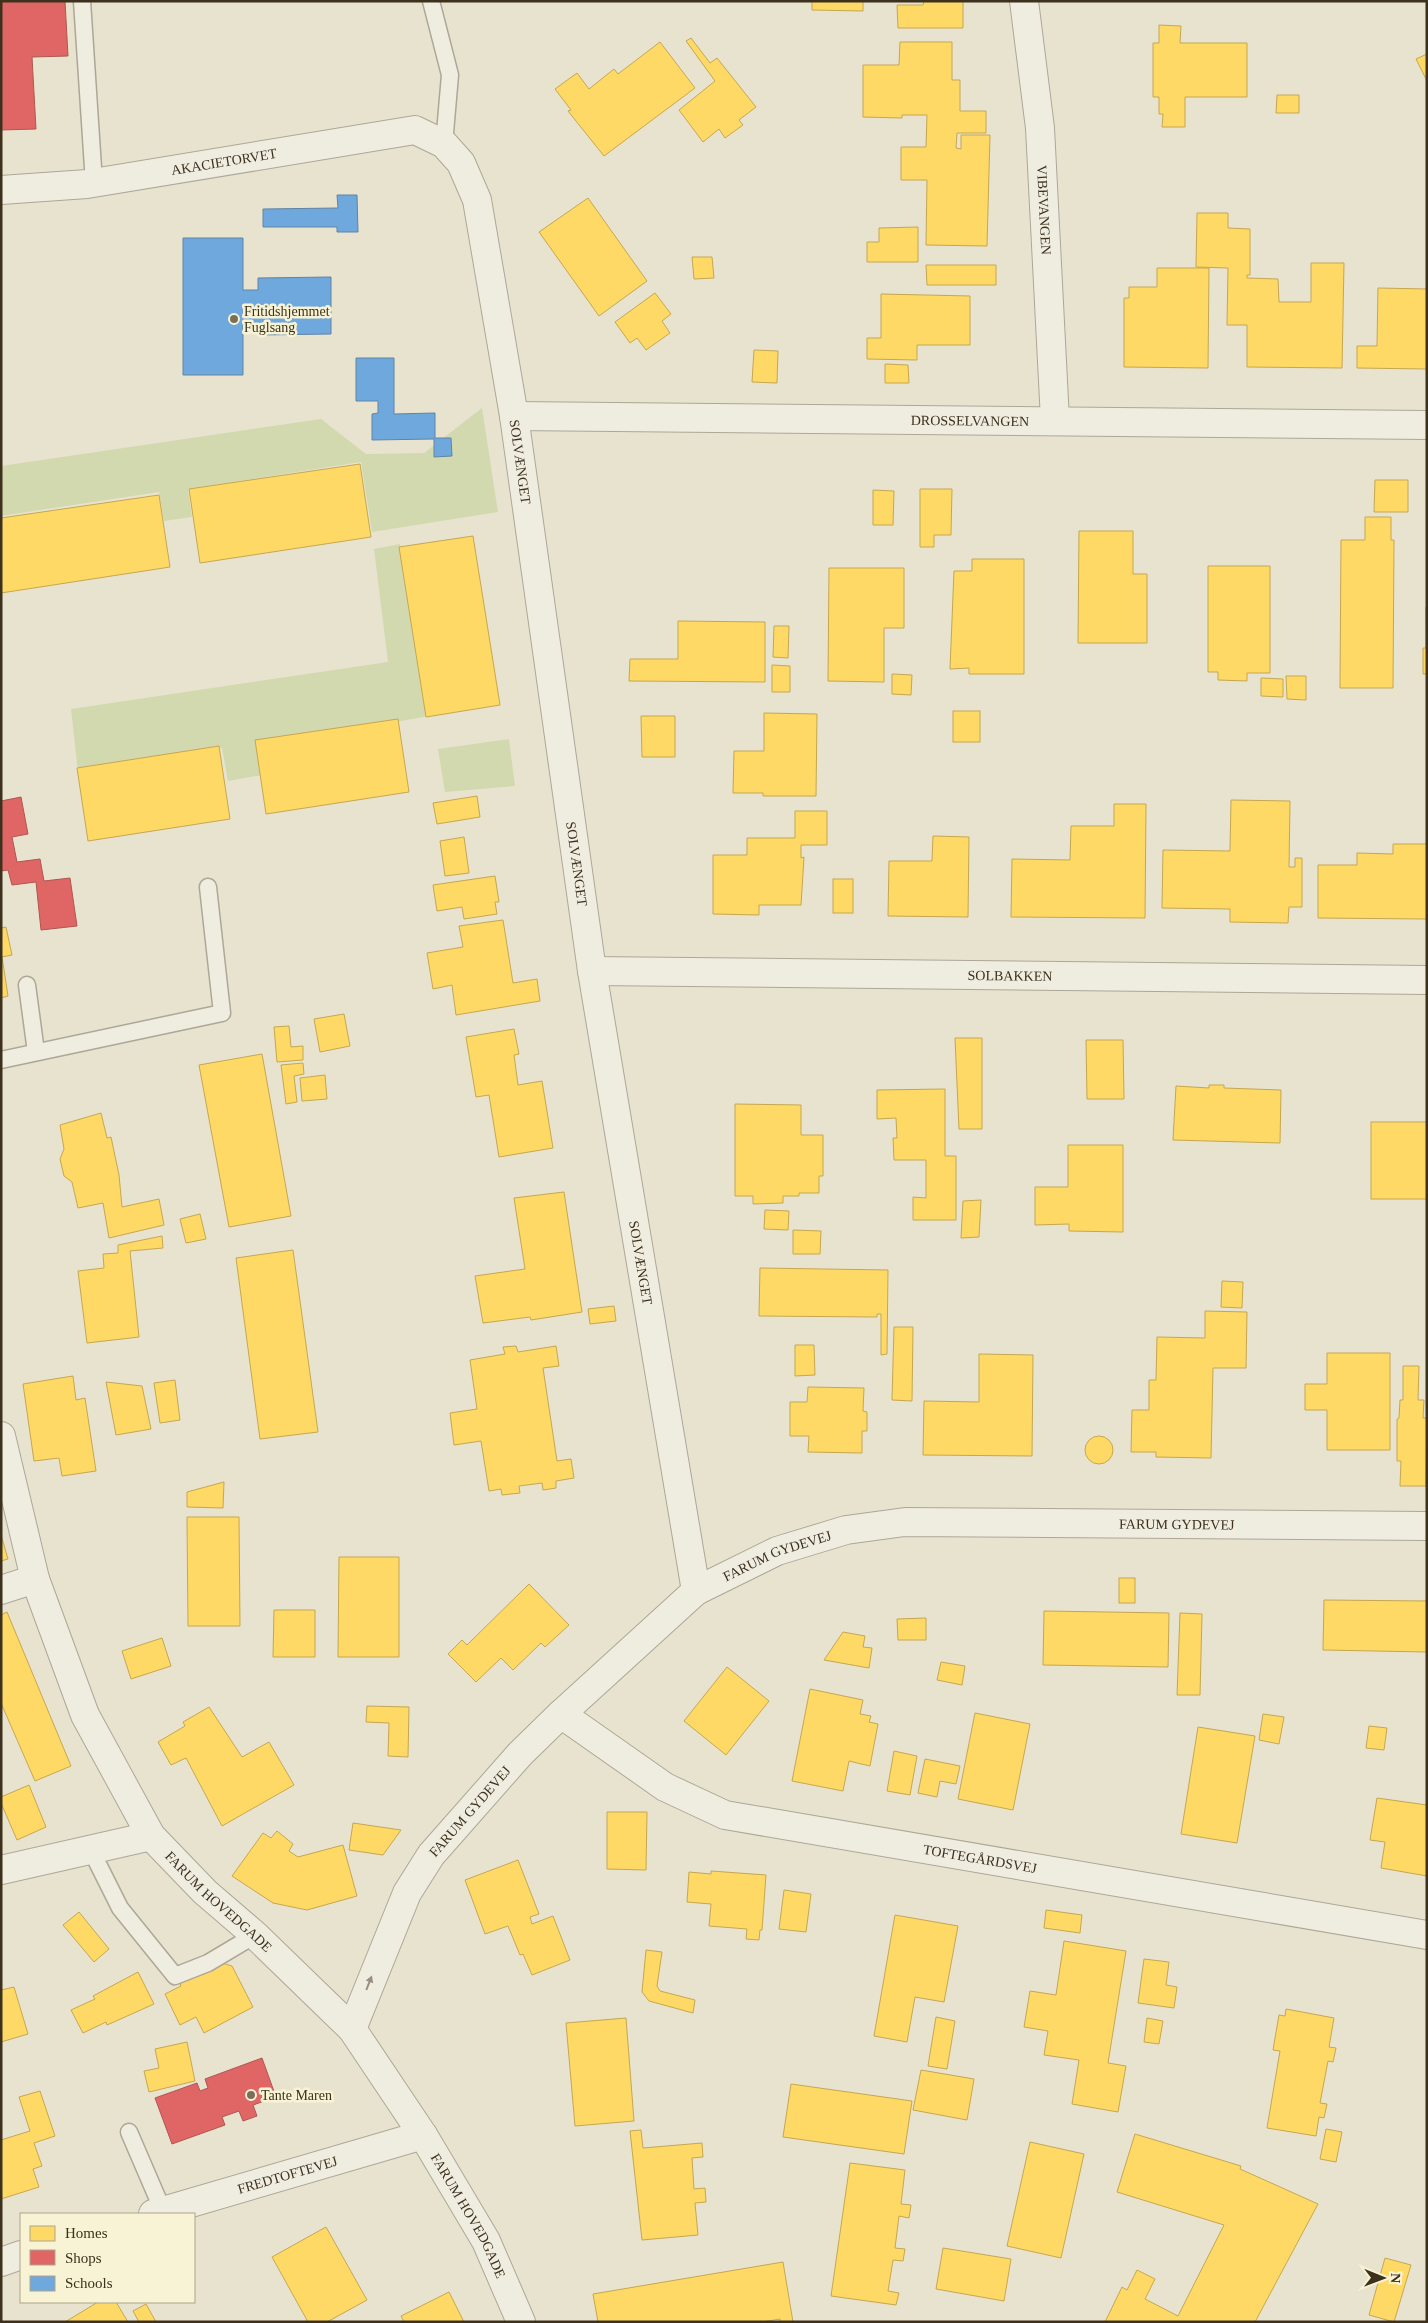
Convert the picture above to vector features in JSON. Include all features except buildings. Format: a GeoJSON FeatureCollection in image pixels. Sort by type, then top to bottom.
{"type":"FeatureCollection","features":[{"type":"Feature","properties":{"kind":"street","name":"VIBEVANGEN"},"geometry":{"type":"LineString","coordinates":[[1024,1],[1040,128],[1055,420]]}},
{"type":"Feature","properties":{"kind":"street","name":"AKACIETORVET"},"geometry":{"type":"LineString","coordinates":[[1,190],[94,183],[415,130],[444,144]]}},
{"type":"Feature","properties":{"kind":"street","name":"SOLVÆNGET"},"geometry":{"type":"LineString","coordinates":[[444,144],[461,163],[477,200],[514,416],[592,971],[696,1591]]}},
{"type":"Feature","properties":{"kind":"street","name":"DROSSELVANGEN"},"geometry":{"type":"LineString","coordinates":[[514,416],[1427,425]]}},
{"type":"Feature","properties":{"kind":"street","name":"SOLBAKKEN"},"geometry":{"type":"LineString","coordinates":[[592,971],[1427,980]]}},
{"type":"Feature","properties":{"kind":"street","name":"FARUM HOVEDGADE"},"geometry":{"type":"LineString","coordinates":[[1,1436],[35,1579],[85,1714],[151,1836],[205,1892],[255,1935],[352,2028],[423,2135],[486,2241],[521,2322]]}},
{"type":"Feature","properties":{"kind":"street","name":"FARUM GYDEVEJ"},"geometry":{"type":"LineString","coordinates":[[352,2028],[407,1892],[431,1855],[520,1754],[696,1591],[777,1551],[846,1530],[905,1522],[1427,1526]]}},
{"type":"Feature","properties":{"kind":"street"},"geometry":{"type":"LineString","coordinates":[[1,1590],[35,1579]]}},
{"type":"Feature","properties":{"kind":"street","name":"TOFTEGÅRDSVEJ"},"geometry":{"type":"LineString","coordinates":[[561,1714],[665,1787],[725,1815],[1427,1935]]}},
{"type":"Feature","properties":{"kind":"street"},"geometry":{"type":"LineString","coordinates":[[1,1870],[151,1836]]}},
{"type":"Feature","properties":{"kind":"street","name":"FREDTOFTEVEJ"},"geometry":{"type":"LineString","coordinates":[[158,2213],[423,2135]]}},
{"type":"Feature","properties":{"kind":"street"},"geometry":{"type":"LineString","coordinates":[[1,2262],[20,2255]]}},
{"type":"Feature","properties":{"kind":"lane"},"geometry":{"type":"LineString","coordinates":[[82,1],[94,183]]}},
{"type":"Feature","properties":{"kind":"lane"},"geometry":{"type":"LineString","coordinates":[[431,1],[450,75],[444,144]]}},
{"type":"Feature","properties":{"kind":"lane"},"geometry":{"type":"LineString","coordinates":[[1,1060],[222,1013],[208,887]]}},
{"type":"Feature","properties":{"kind":"lane"},"geometry":{"type":"LineString","coordinates":[[27,985],[36,1052]]}},
{"type":"Feature","properties":{"kind":"lane"},"geometry":{"type":"LineString","coordinates":[[90,1850],[120,1908],[175,1976],[208,1963],[255,1935]]}},
{"type":"Feature","properties":{"kind":"lane"},"geometry":{"type":"LineString","coordinates":[[129,2132],[158,2213]]}},
{"type":"Feature","properties":{"kind":"green space"},"geometry":{"type":"Polygon","coordinates":[[[482,408],[498,512],[372,532],[361,462],[188,489],[192,517],[164,521],[159,492],[1,516],[1,466],[321,419],[366,454],[424,453],[482,408]]]}},
{"type":"Feature","properties":{"kind":"green space"},"geometry":{"type":"Polygon","coordinates":[[[400,544],[429,716],[260,746],[262,775],[228,781],[222,748],[78,772],[71,709],[388,662],[374,549],[400,544]]]}},
{"type":"Feature","properties":{"kind":"green space"},"geometry":{"type":"Polygon","coordinates":[[[509,739],[515,786],[445,792],[438,749],[509,739]]]}},
{"type":"Feature","properties":{"kind":"place","name":"Fritidshjemmet Fuglsang"},"geometry":{"type":"Point","coordinates":[234,319]}},
{"type":"Feature","properties":{"kind":"place","name":"Tante Maren"},"geometry":{"type":"Point","coordinates":[251,2095]}}]}
